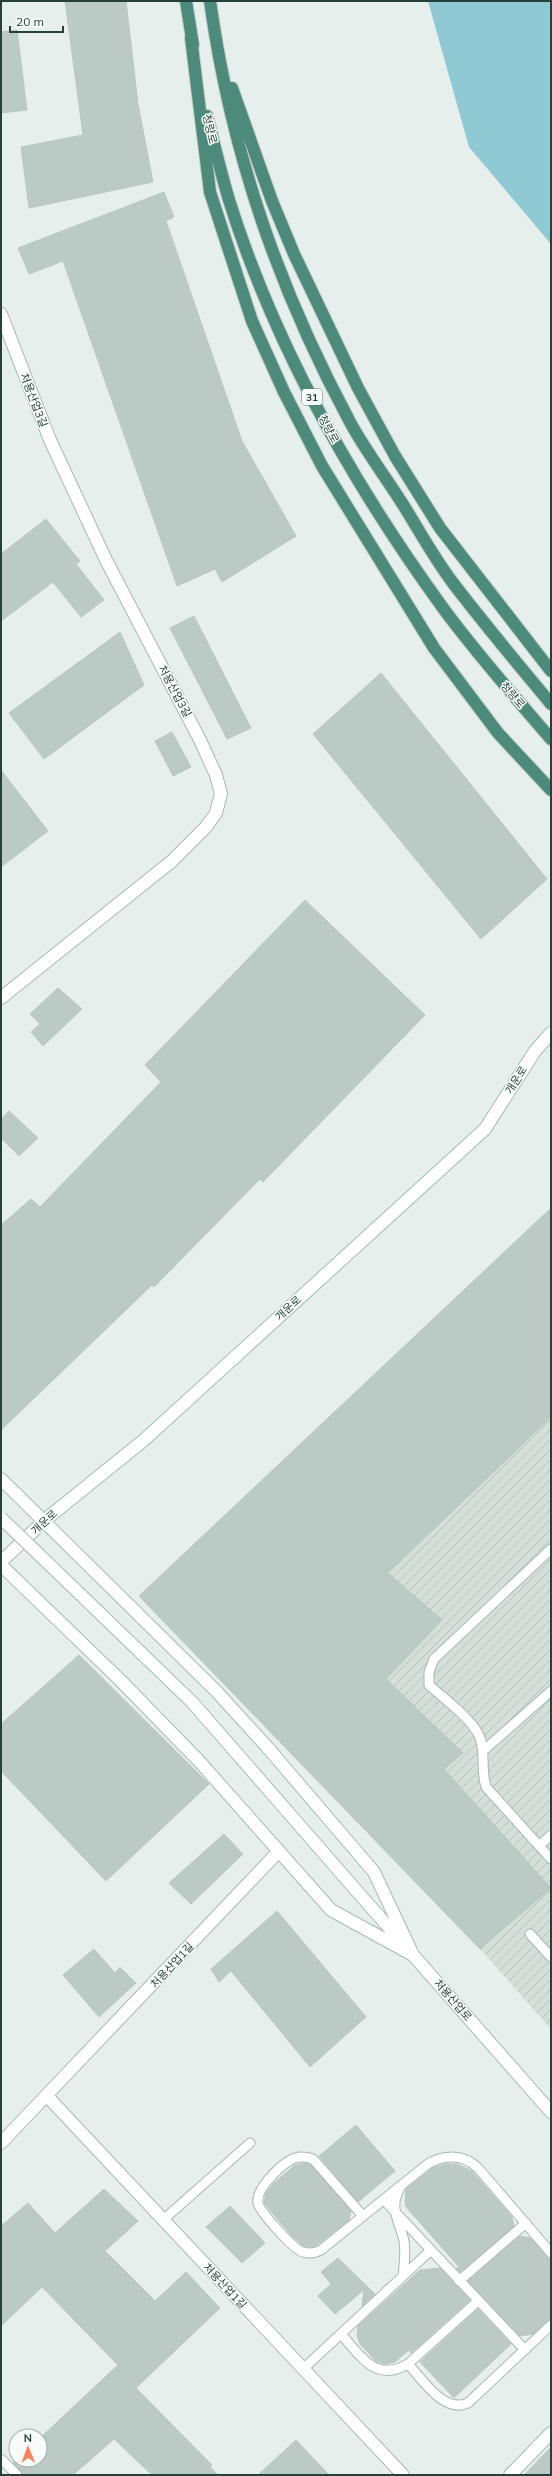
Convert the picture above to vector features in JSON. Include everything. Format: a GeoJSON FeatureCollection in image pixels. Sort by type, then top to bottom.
{"type":"FeatureCollection","features":[{"type":"Feature","properties":{"kind":"highway","name":"청량로"},"geometry":{"type":"LineString","coordinates":[[186,1],[206,113],[229,199],[248,254],[277,323],[310,393],[355,477],[393,536],[444,609],[551,739]]}},
{"type":"Feature","properties":{"kind":"highway","name":"청량로"},"geometry":{"type":"LineString","coordinates":[[210,1],[216,43],[238,146],[256,209],[294,303],[351,424],[452,582],[551,704]]}},
{"type":"Feature","properties":{"kind":"highway"},"geometry":{"type":"LineString","coordinates":[[192,38],[210,192],[252,322],[284,392],[322,466],[434,648],[498,733],[550,788]]}},
{"type":"Feature","properties":{"kind":"highway"},"geometry":{"type":"LineString","coordinates":[[216,43],[272,201],[294,254],[358,388],[391,449],[440,528],[551,671]]}},
{"type":"Feature","properties":{"kind":"main road","name":"처용산업3길"},"geometry":{"type":"LineString","coordinates":[[1,314],[50,440],[106,560],[200,740],[216,775],[221,794],[216,813],[206,827],[172,861],[1,998]]}},
{"type":"Feature","properties":{"kind":"main road","name":"개운로"},"geometry":{"type":"LineString","coordinates":[[1,1564],[45,1520],[144,1440],[485,1129],[535,1051],[551,1033]]}},
{"type":"Feature","properties":{"kind":"main road"},"geometry":{"type":"LineString","coordinates":[[1,1479],[45,1520],[217,1692],[374,1872],[413,1954]]}},
{"type":"Feature","properties":{"kind":"main road","name":"처용산업로"},"geometry":{"type":"LineString","coordinates":[[1,1518],[192,1702],[551,2112]]}},
{"type":"Feature","properties":{"kind":"main road"},"geometry":{"type":"LineString","coordinates":[[1,1564],[189,1750],[331,1910],[413,1954]]}},
{"type":"Feature","properties":{"kind":"main road","name":"처용산업1길"},"geometry":{"type":"LineString","coordinates":[[1,2143],[280,1851]]}},
{"type":"Feature","properties":{"kind":"main road","name":"처용산업1길"},"geometry":{"type":"LineString","coordinates":[[47,2096],[403,2475]]}},
{"type":"Feature","properties":{"kind":"main road"},"geometry":{"type":"LineString","coordinates":[[510,2475],[551,2433]]}},
{"type":"Feature","properties":{"kind":"lane"},"geometry":{"type":"LineString","coordinates":[[551,1551],[434,1659],[429,1672],[429,1685],[477,1729],[483,1751],[482,1774],[486,1787],[551,1860]]}},
{"type":"Feature","properties":{"kind":"lane"},"geometry":{"type":"LineString","coordinates":[[483,1751],[551,1691]]}},
{"type":"Feature","properties":{"kind":"lane"},"geometry":{"type":"LineString","coordinates":[[539,1846],[551,1836]]}},
{"type":"Feature","properties":{"kind":"lane"},"geometry":{"type":"LineString","coordinates":[[530,1934],[551,1956]]}},
{"type":"Feature","properties":{"kind":"lane"},"geometry":{"type":"LineString","coordinates":[[163,2220],[250,2143]]}},
{"type":"Feature","properties":{"kind":"lane"},"geometry":{"type":"LineString","coordinates":[[363,2216],[313,2159],[306,2157],[290,2160],[260,2188],[258,2195],[262,2210],[292,2245],[303,2253],[316,2253],[438,2159],[466,2159],[478,2168],[551,2253]]}},
{"type":"Feature","properties":{"kind":"lane"},"geometry":{"type":"LineString","coordinates":[[403,2276],[404,2243],[394,2210],[396,2196],[404,2184]]}},
{"type":"Feature","properties":{"kind":"lane"},"geometry":{"type":"LineString","coordinates":[[384,2200],[430,2251],[525,2350]]}},
{"type":"Feature","properties":{"kind":"lane"},"geometry":{"type":"LineString","coordinates":[[459,2281],[526,2224]]}},
{"type":"Feature","properties":{"kind":"lane"},"geometry":{"type":"LineString","coordinates":[[303,2369],[430,2251]]}},
{"type":"Feature","properties":{"kind":"lane"},"geometry":{"type":"LineString","coordinates":[[341,2334],[372,2368],[377,2370],[392,2371],[408,2364],[478,2301]]}},
{"type":"Feature","properties":{"kind":"lane"},"geometry":{"type":"LineString","coordinates":[[408,2364],[446,2403],[461,2406],[468,2403],[551,2325]]}},
{"type":"Feature","properties":{"kind":"lane"},"geometry":{"type":"LineString","coordinates":[[1,2459],[17,2475]]}},
{"type":"Feature","properties":{"kind":"shaded area"},"geometry":{"type":"Polygon","coordinates":[[[551,1208],[551,2029],[480,1949],[139,1596],[551,1208]]]}},
{"type":"Feature","properties":{"kind":"water"},"geometry":{"type":"Polygon","coordinates":[[[428,1],[551,1],[551,244],[469,147],[428,1]]]}},
{"type":"Feature","properties":{"kind":"building"},"geometry":{"type":"Polygon","coordinates":[[[65,1],[126,1],[138,104],[153,182],[29,208],[21,147],[83,135],[65,1]]]}},
{"type":"Feature","properties":{"kind":"building"},"geometry":{"type":"Polygon","coordinates":[[[17,30],[27,110],[1,113],[1,32],[17,30]]]}},
{"type":"Feature","properties":{"kind":"building"},"geometry":{"type":"Polygon","coordinates":[[[164,192],[174,217],[166,221],[242,441],[296,536],[222,582],[215,569],[177,586],[63,261],[29,274],[18,248],[164,192]]]}},
{"type":"Feature","properties":{"kind":"building"},"geometry":{"type":"Polygon","coordinates":[[[46,519],[80,561],[76,564],[104,600],[81,617],[53,582],[1,621],[1,554],[46,519]]]}},
{"type":"Feature","properties":{"kind":"building"},"geometry":{"type":"Polygon","coordinates":[[[194,616],[251,728],[227,739],[170,628],[194,616]]]}},
{"type":"Feature","properties":{"kind":"building"},"geometry":{"type":"Polygon","coordinates":[[[120,632],[144,685],[44,759],[9,713],[120,632]]]}},
{"type":"Feature","properties":{"kind":"building"},"geometry":{"type":"Polygon","coordinates":[[[381,673],[547,879],[481,939],[313,734],[381,673]]]}},
{"type":"Feature","properties":{"kind":"building"},"geometry":{"type":"Polygon","coordinates":[[[172,732],[191,767],[173,776],[155,741],[172,732]]]}},
{"type":"Feature","properties":{"kind":"building"},"geometry":{"type":"Polygon","coordinates":[[[1,770],[48,831],[1,867],[1,770]]]}},
{"type":"Feature","properties":{"kind":"building"},"geometry":{"type":"Polygon","coordinates":[[[305,900],[425,1015],[263,1182],[260,1179],[154,1287],[152,1285],[1,1430],[1,1225],[31,1199],[40,1207],[161,1082],[145,1065],[305,900]]]}},
{"type":"Feature","properties":{"kind":"building"},"geometry":{"type":"Polygon","coordinates":[[[58,988],[82,1009],[43,1046],[31,1032],[40,1024],[30,1014],[58,988]]]}},
{"type":"Feature","properties":{"kind":"building"},"geometry":{"type":"Polygon","coordinates":[[[9,1111],[38,1138],[19,1156],[1,1138],[1,1119],[9,1111]]]}},
{"type":"Feature","properties":{"kind":"building"},"geometry":{"type":"Polygon","coordinates":[[[551,1208],[551,1417],[388,1573],[442,1620],[386,1679],[463,1753],[444,1769],[551,1888],[480,1949],[139,1596],[551,1208]]]}},
{"type":"Feature","properties":{"kind":"building"},"geometry":{"type":"Polygon","coordinates":[[[79,1655],[209,1784],[106,1881],[1,1771],[1,1724],[79,1655]]]}},
{"type":"Feature","properties":{"kind":"building"},"geometry":{"type":"Polygon","coordinates":[[[224,1834],[243,1854],[191,1904],[169,1883],[224,1834]]]}},
{"type":"Feature","properties":{"kind":"building"},"geometry":{"type":"Polygon","coordinates":[[[277,1911],[366,2017],[310,2067],[231,1971],[219,1982],[211,1969],[277,1911]]]}},
{"type":"Feature","properties":{"kind":"building"},"geometry":{"type":"Polygon","coordinates":[[[94,1949],[115,1973],[120,1967],[136,1983],[99,2017],[63,1975],[94,1949]]]}},
{"type":"Feature","properties":{"kind":"building"},"geometry":{"type":"Polygon","coordinates":[[[356,2125],[395,2171],[358,2202],[319,2156],[356,2125]]]}},
{"type":"Feature","properties":{"kind":"building"},"geometry":{"type":"Polygon","coordinates":[[[305,2163],[310,2164],[351,2211],[349,2220],[317,2245],[310,2247],[302,2245],[290,2234],[264,2203],[266,2193],[274,2183],[295,2165],[305,2163]]]}},
{"type":"Feature","properties":{"kind":"building"},"geometry":{"type":"Polygon","coordinates":[[[445,2164],[457,2164],[472,2171],[512,2217],[514,2226],[460,2272],[456,2268],[460,2268],[406,2207],[405,2202],[406,2189],[433,2168],[445,2164]]]}},
{"type":"Feature","properties":{"kind":"building"},"geometry":{"type":"Polygon","coordinates":[[[104,2189],[138,2221],[105,2251],[155,2301],[186,2272],[220,2308],[136,2388],[212,2465],[210,2467],[218,2475],[152,2475],[114,2439],[73,2475],[23,2475],[17,2468],[48,2468],[48,2431],[118,2365],[42,2287],[1,2326],[1,2226],[28,2203],[55,2233],[104,2189]]]}},
{"type":"Feature","properties":{"kind":"building"},"geometry":{"type":"Polygon","coordinates":[[[230,2206],[265,2243],[242,2263],[206,2227],[230,2206]]]}},
{"type":"Feature","properties":{"kind":"building"},"geometry":{"type":"Polygon","coordinates":[[[520,2236],[530,2238],[551,2259],[551,2317],[533,2334],[520,2336],[468,2281],[520,2236]]]}},
{"type":"Feature","properties":{"kind":"building"},"geometry":{"type":"Polygon","coordinates":[[[338,2258],[375,2294],[362,2306],[364,2290],[335,2314],[318,2296],[331,2284],[321,2272],[338,2258]]]}},
{"type":"Feature","properties":{"kind":"building"},"geometry":{"type":"Polygon","coordinates":[[[440,2268],[470,2300],[411,2353],[409,2350],[395,2362],[385,2364],[376,2361],[360,2344],[357,2335],[358,2326],[420,2270],[440,2268]]]}},
{"type":"Feature","properties":{"kind":"building"},"geometry":{"type":"Polygon","coordinates":[[[478,2309],[511,2344],[454,2398],[420,2362],[478,2309]]]}},
{"type":"Feature","properties":{"kind":"building"},"geometry":{"type":"Polygon","coordinates":[[[296,2440],[329,2475],[258,2475],[296,2440]]]}},
{"type":"Feature","properties":{"kind":"building"},"geometry":{"type":"Polygon","coordinates":[[[551,2447],[551,2475],[524,2475],[551,2447]]]}}]}
